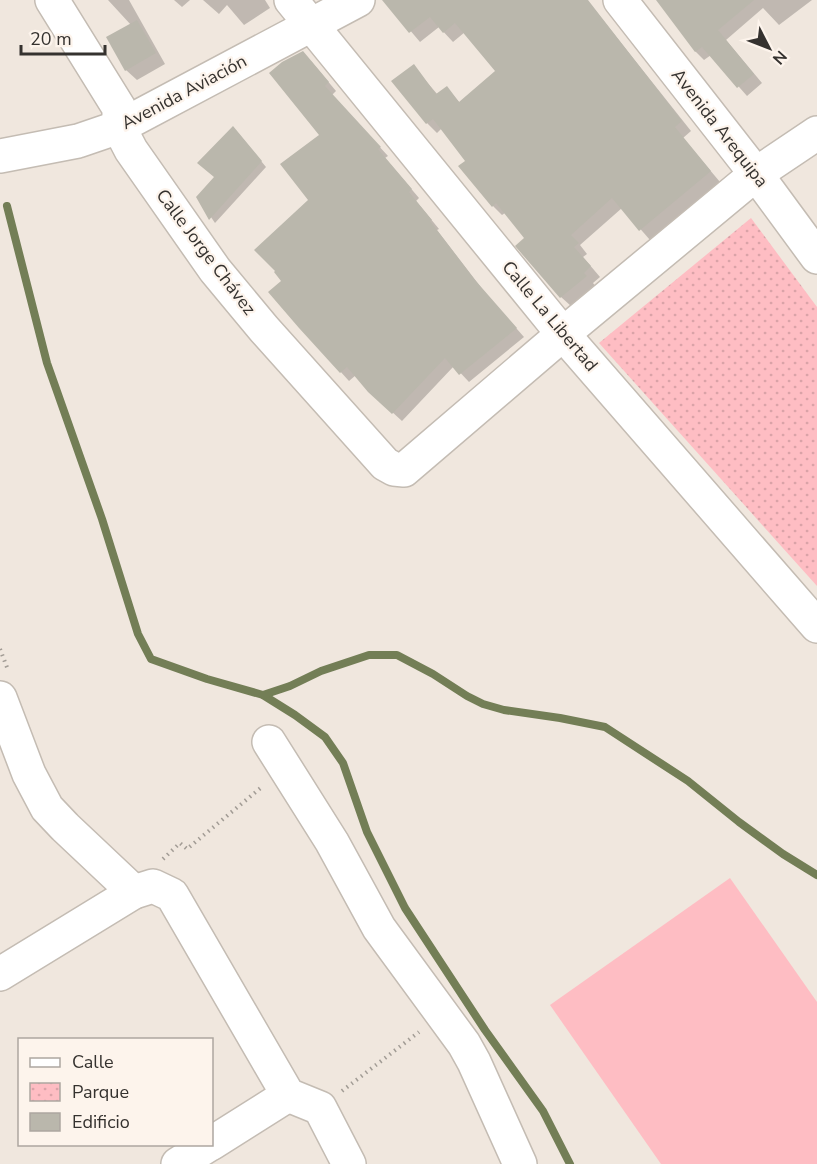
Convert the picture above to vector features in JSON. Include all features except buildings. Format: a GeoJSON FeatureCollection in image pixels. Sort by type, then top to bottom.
{"type":"FeatureCollection","features":[{"type":"Feature","properties":{"kind":"street","name":"Calle Jorge Chávez"},"geometry":{"type":"LineString","coordinates":[[52,0],[119,108],[119,127],[131,150],[215,270],[264,329],[385,464],[394,469],[404,470],[563,334]]}},
{"type":"Feature","properties":{"kind":"street","name":"Avenida Aviación"},"geometry":{"type":"LineString","coordinates":[[0,156],[78,141],[119,127],[301,12],[358,0]]}},
{"type":"Feature","properties":{"kind":"street","name":"Avenida Arequipa"},"geometry":{"type":"LineString","coordinates":[[620,0],[756,174],[817,257]]}},
{"type":"Feature","properties":{"kind":"street","name":"Calle La Libertad"},"geometry":{"type":"LineString","coordinates":[[301,12],[563,334],[817,626]]}},
{"type":"Feature","properties":{"kind":"street"},"geometry":{"type":"LineString","coordinates":[[563,334],[756,174],[817,132]]}},
{"type":"Feature","properties":{"kind":"street"},"geometry":{"type":"LineString","coordinates":[[2,708],[29,774],[47,808],[134,892]]}},
{"type":"Feature","properties":{"kind":"street"},"geometry":{"type":"LineString","coordinates":[[269,742],[332,842],[379,928],[469,1053],[520,1164]]}},
{"type":"Feature","properties":{"kind":"street"},"geometry":{"type":"LineString","coordinates":[[0,974],[134,892],[153,886],[172,895],[288,1095],[320,1108],[349,1164]]}},
{"type":"Feature","properties":{"kind":"street"},"geometry":{"type":"LineString","coordinates":[[213,1143],[288,1095]]}},
{"type":"Feature","properties":{"kind":"street"},"geometry":{"type":"LineString","coordinates":[[178,1164],[208,1146]]}},
{"type":"Feature","properties":{"kind":"path"},"geometry":{"type":"LineString","coordinates":[[156,865],[180,843],[187,849],[269,782],[304,798]]}},
{"type":"Feature","properties":{"kind":"path"},"geometry":{"type":"LineString","coordinates":[[320,1108],[420,1031]]}},
{"type":"Feature","properties":{"kind":"green space"},"geometry":{"type":"Polygon","coordinates":[[[751,218],[817,307],[817,586],[599,343],[751,218]]]}},
{"type":"Feature","properties":{"kind":"green space"},"geometry":{"type":"Polygon","coordinates":[[[730,878],[817,1002],[817,1164],[661,1164],[550,1005],[730,878]]]}},
{"type":"Feature","properties":{"kind":"waterway"},"geometry":{"type":"LineString","coordinates":[[7,206],[47,363],[102,519],[138,634],[151,659],[207,679],[263,695],[325,737],[343,763],[367,832],[405,908],[485,1030],[543,1111],[570,1164]]}},
{"type":"Feature","properties":{"kind":"waterway"},"geometry":{"type":"LineString","coordinates":[[263,695],[290,686],[321,671],[369,655],[397,655],[483,704],[504,710],[605,727],[688,781],[739,822],[817,875]]}}]}
